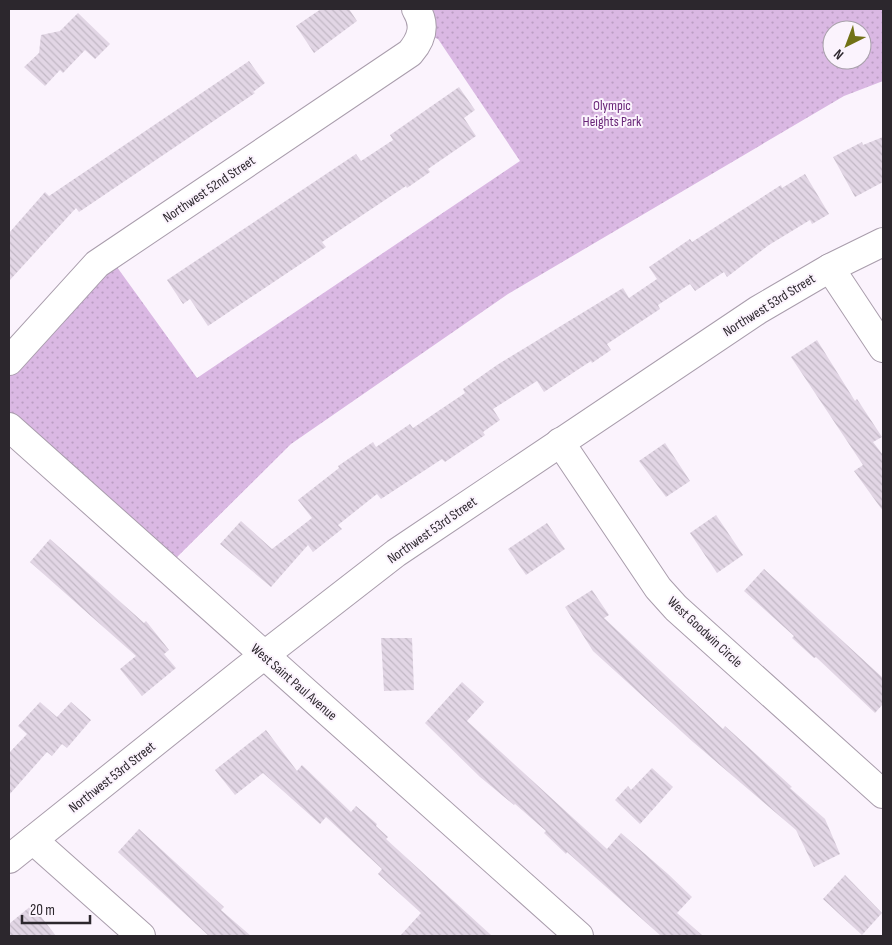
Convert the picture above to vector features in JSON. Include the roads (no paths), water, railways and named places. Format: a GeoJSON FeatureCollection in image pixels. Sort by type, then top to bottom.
{"type":"FeatureCollection","features":[{"type":"Feature","properties":{"kind":"street","name":"Northwest 52nd Street"},"geometry":{"type":"LineString","coordinates":[[9,361],[97,264],[410,53],[418,44],[419,21]]}},
{"type":"Feature","properties":{"kind":"street","name":"Northwest 53rd Street"},"geometry":{"type":"LineString","coordinates":[[9,859],[396,553],[758,310],[830,268],[883,242]]}},
{"type":"Feature","properties":{"kind":"street"},"geometry":{"type":"LineString","coordinates":[[830,268],[883,348]]}},
{"type":"Feature","properties":{"kind":"street","name":"West Saint Paul Avenue"},"geometry":{"type":"LineString","coordinates":[[9,427],[579,936]]}},
{"type":"Feature","properties":{"kind":"street","name":"West Goodwin Circle"},"geometry":{"type":"LineString","coordinates":[[560,442],[658,588],[676,608],[883,794]]}},
{"type":"Feature","properties":{"kind":"street"},"geometry":{"type":"LineString","coordinates":[[33,840],[141,936]]}},
{"type":"Feature","properties":{"kind":"park label","name":"Olympic Heights Park"},"geometry":{"type":"Point","coordinates":[612,114]}}]}
